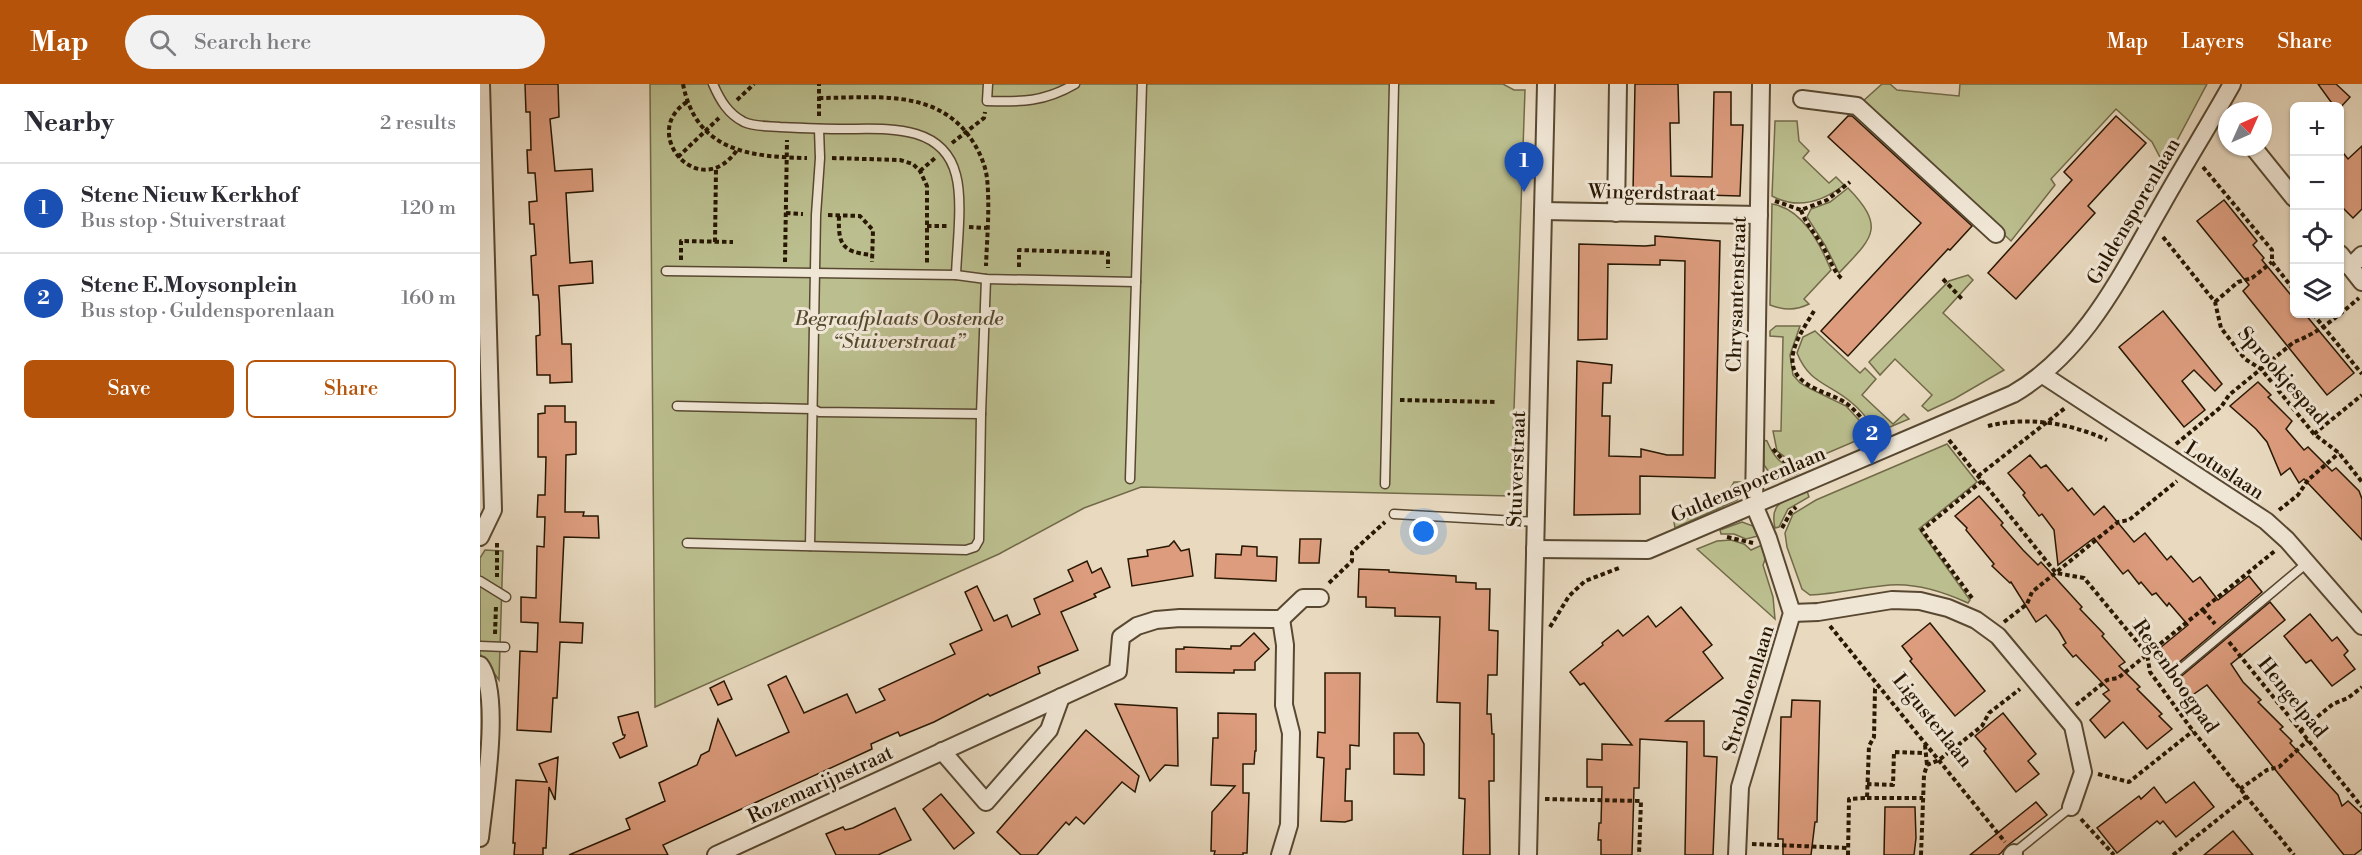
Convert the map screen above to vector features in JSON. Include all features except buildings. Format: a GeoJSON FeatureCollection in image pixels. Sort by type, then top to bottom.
{"type":"FeatureCollection","features":[{"type":"Feature","properties":{"kind":"street"},"geometry":{"type":"LineString","coordinates":[[480,537],[493,510],[481,84]]}},
{"type":"Feature","properties":{"kind":"street","name":"Stuiverstraat"},"geometry":{"type":"LineString","coordinates":[[1528,855],[1546,84]]}},
{"type":"Feature","properties":{"kind":"street"},"geometry":{"type":"LineString","coordinates":[[1616,213],[1618,84]]}},
{"type":"Feature","properties":{"kind":"street","name":"Chrysantenstraat"},"geometry":{"type":"LineString","coordinates":[[1754,505],[1761,84]]}},
{"type":"Feature","properties":{"kind":"street","name":"Guldensporenlaan"},"geometry":{"type":"LineString","coordinates":[[2226,102],[2232,84]]}},
{"type":"Feature","properties":{"kind":"street"},"geometry":{"type":"LineString","coordinates":[[1802,99],[1857,106],[1996,234]]}},
{"type":"Feature","properties":{"kind":"street","name":"Guldensporenlaan"},"geometry":{"type":"LineString","coordinates":[[1534,549],[1647,550],[2013,394],[2043,375],[2060,360],[2109,295],[2134,257],[2191,153],[2218,117]]}},
{"type":"Feature","properties":{"kind":"street"},"geometry":{"type":"LineString","coordinates":[[2260,156],[2290,192]]}},
{"type":"Feature","properties":{"kind":"street","name":"Wingerdstraat"},"geometry":{"type":"LineString","coordinates":[[1543,211],[1616,213],[1760,207]]}},
{"type":"Feature","properties":{"kind":"street"},"geometry":{"type":"LineString","coordinates":[[2362,255],[2345,261],[2362,282]]}},
{"type":"Feature","properties":{"kind":"street","name":"Lotuslaan"},"geometry":{"type":"LineString","coordinates":[[2043,375],[2266,521],[2287,540],[2362,626]]}},
{"type":"Feature","properties":{"kind":"street","name":"Strobloemlaan"},"geometry":{"type":"LineString","coordinates":[[1737,849],[1740,787],[1792,613],[1768,538],[1754,505]]}},
{"type":"Feature","properties":{"kind":"street"},"geometry":{"type":"LineString","coordinates":[[1280,855],[1289,825],[1291,733],[1284,705],[1285,645],[1281,620],[1304,598],[1316,598]]}},
{"type":"Feature","properties":{"kind":"street"},"geometry":{"type":"LineString","coordinates":[[1792,613],[1818,612],[1901,600],[1920,601],[1948,608],[1968,617],[1998,636],[2073,726],[2083,772],[2071,807]]}},
{"type":"Feature","properties":{"kind":"street","name":"Rozemarijnstraat"},"geometry":{"type":"LineString","coordinates":[[716,855],[1118,671],[1121,637],[1137,626],[1156,620],[1180,618],[1281,620]]}},
{"type":"Feature","properties":{"kind":"street"},"geometry":{"type":"LineString","coordinates":[[480,665],[484,671],[491,698],[488,767],[480,838]]}},
{"type":"Feature","properties":{"kind":"street"},"geometry":{"type":"LineString","coordinates":[[942,751],[986,802],[1049,730],[1061,697]]}},
{"type":"Feature","properties":{"kind":"lane"},"geometry":{"type":"LineString","coordinates":[[713,84],[727,109],[745,122],[787,128],[902,129],[933,141],[943,151],[956,173],[958,188],[956,275]]}},
{"type":"Feature","properties":{"kind":"lane"},"geometry":{"type":"LineString","coordinates":[[988,84],[987,101],[1040,100],[1059,94],[1075,84]]}},
{"type":"Feature","properties":{"kind":"lane"},"geometry":{"type":"LineString","coordinates":[[1130,479],[1142,84]]}},
{"type":"Feature","properties":{"kind":"lane"},"geometry":{"type":"LineString","coordinates":[[1385,484],[1394,84]]}},
{"type":"Feature","properties":{"kind":"lane"},"geometry":{"type":"LineString","coordinates":[[810,546],[819,129]]}},
{"type":"Feature","properties":{"kind":"lane"},"geometry":{"type":"LineString","coordinates":[[666,272],[956,275],[986,279],[1136,282]]}},
{"type":"Feature","properties":{"kind":"lane"},"geometry":{"type":"LineString","coordinates":[[687,543],[966,550],[975,547],[979,540],[986,279]]}},
{"type":"Feature","properties":{"kind":"lane"},"geometry":{"type":"LineString","coordinates":[[677,406],[813,409],[819,412],[981,414]]}},
{"type":"Feature","properties":{"kind":"lane"},"geometry":{"type":"LineString","coordinates":[[1394,514],[1536,522]]}},
{"type":"Feature","properties":{"kind":"lane"},"geometry":{"type":"LineString","coordinates":[[2176,673],[2307,563]]}},
{"type":"Feature","properties":{"kind":"lane"},"geometry":{"type":"LineString","coordinates":[[480,581],[506,597]]}},
{"type":"Feature","properties":{"kind":"lane"},"geometry":{"type":"LineString","coordinates":[[480,646],[505,647]]}},
{"type":"Feature","properties":{"kind":"lane"},"geometry":{"type":"LineString","coordinates":[[2013,854],[2071,807]]}},
{"type":"Feature","properties":{"kind":"path"},"geometry":{"type":"LineString","coordinates":[[678,157],[754,84]]}},
{"type":"Feature","properties":{"kind":"path"},"geometry":{"type":"LineString","coordinates":[[819,84],[819,129]]}},
{"type":"Feature","properties":{"kind":"path"},"geometry":{"type":"LineString","coordinates":[[920,171],[984,118],[987,101]]}},
{"type":"Feature","properties":{"kind":"path"},"geometry":{"type":"LineString","coordinates":[[687,102],[676,111],[669,125],[672,149],[678,157],[689,166],[699,170],[716,168],[730,160],[737,150]]}},
{"type":"Feature","properties":{"kind":"path"},"geometry":{"type":"LineString","coordinates":[[785,274],[787,128]]}},
{"type":"Feature","properties":{"kind":"path"},"geometry":{"type":"LineString","coordinates":[[2191,153],[2272,250],[2272,262],[2290,284]]}},
{"type":"Feature","properties":{"kind":"path"},"geometry":{"type":"LineString","coordinates":[[715,242],[716,168]]}},
{"type":"Feature","properties":{"kind":"path"},"geometry":{"type":"LineString","coordinates":[[1760,207],[1772,200],[1801,210],[1827,200],[1850,182]]}},
{"type":"Feature","properties":{"kind":"path"},"geometry":{"type":"LineString","coordinates":[[1801,210],[1806,223],[1843,280]]}},
{"type":"Feature","properties":{"kind":"path"},"geometry":{"type":"LineString","coordinates":[[786,213],[860,216],[873,230],[872,275]]}},
{"type":"Feature","properties":{"kind":"path"},"geometry":{"type":"LineString","coordinates":[[839,215],[839,238],[843,245],[852,252],[872,255]]}},
{"type":"Feature","properties":{"kind":"path","name":"Sprookjespad"},"geometry":{"type":"LineString","coordinates":[[2151,223],[2215,302],[2221,328],[2245,358],[2261,369],[2314,434],[2339,453],[2362,482]]}},
{"type":"Feature","properties":{"kind":"path"},"geometry":{"type":"LineString","coordinates":[[681,272],[681,241],[733,242]]}},
{"type":"Feature","properties":{"kind":"path"},"geometry":{"type":"LineString","coordinates":[[1019,280],[1019,250],[1108,253],[1108,282]]}},
{"type":"Feature","properties":{"kind":"path"},"geometry":{"type":"LineString","coordinates":[[2215,302],[2238,282],[2252,278],[2272,262]]}},
{"type":"Feature","properties":{"kind":"path"},"geometry":{"type":"LineString","coordinates":[[1943,279],[1962,299]]}},
{"type":"Feature","properties":{"kind":"path"},"geometry":{"type":"LineString","coordinates":[[2163,455],[2221,407],[2229,395],[2294,342],[2307,338],[2324,327],[2362,296]]}},
{"type":"Feature","properties":{"kind":"path"},"geometry":{"type":"LineString","coordinates":[[1814,311],[1794,345],[1792,355],[1795,373],[1812,387],[1848,405],[1877,436]]}},
{"type":"Feature","properties":{"kind":"path"},"geometry":{"type":"LineString","coordinates":[[2316,318],[2362,374]]}},
{"type":"Feature","properties":{"kind":"path"},"geometry":{"type":"LineString","coordinates":[[2314,434],[2362,395]]}},
{"type":"Feature","properties":{"kind":"path"},"geometry":{"type":"LineString","coordinates":[[1978,476],[2078,399]]}},
{"type":"Feature","properties":{"kind":"path"},"geometry":{"type":"LineString","coordinates":[[1387,400],[1497,402]]}},
{"type":"Feature","properties":{"kind":"path"},"geometry":{"type":"LineString","coordinates":[[1980,429],[2006,422],[2047,422],[2085,430],[2115,443]]}},
{"type":"Feature","properties":{"kind":"path"},"geometry":{"type":"LineString","coordinates":[[1928,430],[1940,444],[1959,436]]}},
{"type":"Feature","properties":{"kind":"path"},"geometry":{"type":"LineString","coordinates":[[1754,435],[1768,436],[1774,452],[1785,462],[1803,468]]}},
{"type":"Feature","properties":{"kind":"path"},"geometry":{"type":"LineString","coordinates":[[1949,440],[2056,573]]}},
{"type":"Feature","properties":{"kind":"path"},"geometry":{"type":"LineString","coordinates":[[2266,521],[2298,495],[2308,480],[2339,453]]}},
{"type":"Feature","properties":{"kind":"path"},"geometry":{"type":"LineString","coordinates":[[1992,632],[2027,604],[2032,592],[2118,522],[2129,520],[2189,471]]}},
{"type":"Feature","properties":{"kind":"path"},"geometry":{"type":"LineString","coordinates":[[1968,617],[1974,600],[1922,530],[1982,481]]}},
{"type":"Feature","properties":{"kind":"path"},"geometry":{"type":"LineString","coordinates":[[1316,598],[1352,561],[1353,552],[1394,514]]}},
{"type":"Feature","properties":{"kind":"path"},"geometry":{"type":"LineString","coordinates":[[2064,715],[2107,680],[2118,678],[2287,540]]}},
{"type":"Feature","properties":{"kind":"path"},"geometry":{"type":"LineString","coordinates":[[1533,649],[1553,623],[1569,596],[1586,581],[1643,557],[1647,550]]}},
{"type":"Feature","properties":{"kind":"path","name":"Regenboogpad"},"geometry":{"type":"LineString","coordinates":[[2056,573],[2084,578],[2147,654],[2150,672],[2193,731],[2294,855]]}},
{"type":"Feature","properties":{"kind":"path","name":"Hengelpad"},"geometry":{"type":"LineString","coordinates":[[2203,610],[2362,807]]}},
{"type":"Feature","properties":{"kind":"path","name":"Ligusterlaan"},"geometry":{"type":"LineString","coordinates":[[1818,612],[2013,854]]}},
{"type":"Feature","properties":{"kind":"path"},"geometry":{"type":"LineString","coordinates":[[1927,765],[1939,760],[1982,726],[1989,713],[2034,677]]}},
{"type":"Feature","properties":{"kind":"path"},"geometry":{"type":"LineString","coordinates":[[1867,798],[1869,746],[1874,736],[1875,689],[1879,686]]}},
{"type":"Feature","properties":{"kind":"path"},"geometry":{"type":"LineString","coordinates":[[2300,731],[2333,704],[2348,699],[2362,687]]}},
{"type":"Feature","properties":{"kind":"path"},"geometry":{"type":"LineString","coordinates":[[2083,772],[2129,782],[2193,731]]}},
{"type":"Feature","properties":{"kind":"path"},"geometry":{"type":"LineString","coordinates":[[2240,789],[2266,770],[2278,767],[2308,740]]}},
{"type":"Feature","properties":{"kind":"path"},"geometry":{"type":"LineString","coordinates":[[1921,855],[1923,775],[1927,765],[1924,753],[1925,743]]}},
{"type":"Feature","properties":{"kind":"path"},"geometry":{"type":"LineString","coordinates":[[1867,784],[1893,785],[1894,752],[1924,753]]}},
{"type":"Feature","properties":{"kind":"path"},"geometry":{"type":"LineString","coordinates":[[2173,855],[2247,796]]}},
{"type":"Feature","properties":{"kind":"path"},"geometry":{"type":"LineString","coordinates":[[1848,855],[1849,799],[1923,798]]}},
{"type":"Feature","properties":{"kind":"path"},"geometry":{"type":"LineString","coordinates":[[1529,799],[1641,801],[1640,855]]}},
{"type":"Feature","properties":{"kind":"path"},"geometry":{"type":"LineString","coordinates":[[2071,807],[2114,855]]}},
{"type":"Feature","properties":{"kind":"path"},"geometry":{"type":"LineString","coordinates":[[1737,849],[1848,848]]}},
{"type":"Feature","properties":{"kind":"green space","name":"Begraafplaats Oostende “Stuiverstraat”"},"geometry":{"type":"Polygon","coordinates":[[[650,84],[1503,84],[1514,90],[1525,90],[1511,496],[1141,487],[1084,508],[999,554],[655,707],[650,84]]]}},
{"type":"Feature","properties":{"kind":"green space"},"geometry":{"type":"Polygon","coordinates":[[[1882,84],[1890,84],[1897,90],[1959,96],[1960,84],[2207,84],[2164,165],[2152,142],[2116,109],[2051,179],[2055,185],[2011,241],[1862,102],[1882,84]]]}},
{"type":"Feature","properties":{"kind":"green space"},"geometry":{"type":"Polygon","coordinates":[[[1775,121],[1797,121],[1799,141],[1809,151],[1803,158],[1829,183],[1836,177],[1844,185],[1827,196],[1810,202],[1791,203],[1772,196],[1775,121]]]}},
{"type":"Feature","properties":{"kind":"green space"},"geometry":{"type":"Polygon","coordinates":[[[1848,188],[1868,213],[1871,223],[1867,241],[1839,273],[1807,217],[1811,209],[1830,202],[1848,188]]]}},
{"type":"Feature","properties":{"kind":"green space"},"geometry":{"type":"Polygon","coordinates":[[[1772,204],[1783,207],[1801,220],[1822,249],[1831,270],[1804,299],[1809,304],[1799,308],[1785,309],[1770,305],[1772,204]]]}},
{"type":"Feature","properties":{"kind":"green space"},"geometry":{"type":"Polygon","coordinates":[[[1968,275],[1973,280],[1943,313],[2004,370],[1928,411],[1922,406],[1932,395],[1895,359],[1880,375],[1869,362],[1949,281],[1968,275]]]}},
{"type":"Feature","properties":{"kind":"green space"},"geometry":{"type":"Polygon","coordinates":[[[1776,326],[1800,326],[1790,355],[1793,375],[1800,383],[1846,406],[1872,434],[1811,460],[1789,460],[1777,451],[1773,431],[1781,431],[1783,337],[1770,336],[1770,331],[1776,326]]]}},
{"type":"Feature","properties":{"kind":"green space"},"geometry":{"type":"Polygon","coordinates":[[[1815,331],[1860,373],[1865,368],[1876,379],[1862,395],[1893,424],[1904,414],[1909,419],[1878,432],[1863,413],[1844,396],[1814,378],[1802,364],[1797,353],[1803,337],[1815,331]]]}},
{"type":"Feature","properties":{"kind":"green space"},"geometry":{"type":"Polygon","coordinates":[[[1763,440],[1767,441],[1778,459],[1796,468],[1798,473],[1785,479],[1771,475],[1764,465],[1763,440]]]}},
{"type":"Feature","properties":{"kind":"green space"},"geometry":{"type":"Polygon","coordinates":[[[1947,444],[1977,482],[1919,529],[1970,600],[1968,603],[1940,592],[1911,585],[1890,585],[1810,595],[1802,589],[1787,547],[1785,533],[1793,514],[1816,500],[1947,444]]]}},
{"type":"Feature","properties":{"kind":"green space"},"geometry":{"type":"Polygon","coordinates":[[[1734,482],[1743,482],[1741,495],[1737,500],[1675,528],[1674,522],[1701,513],[1716,504],[1729,491],[1734,482]]]}},
{"type":"Feature","properties":{"kind":"green space"},"geometry":{"type":"Polygon","coordinates":[[[1807,491],[1809,497],[1788,509],[1779,527],[1775,528],[1774,512],[1777,507],[1786,500],[1807,491]]]}},
{"type":"Feature","properties":{"kind":"green space"},"geometry":{"type":"Polygon","coordinates":[[[1742,522],[1753,526],[1758,536],[1746,539],[1734,534],[1721,534],[1720,530],[1742,522]]]}},
{"type":"Feature","properties":{"kind":"green space"},"geometry":{"type":"Polygon","coordinates":[[[1731,540],[1744,544],[1751,550],[1762,545],[1766,557],[1763,565],[1773,597],[1775,619],[1697,549],[1717,541],[1731,540]]]}},
{"type":"Feature","properties":{"kind":"green space"},"geometry":{"type":"Polygon","coordinates":[[[485,550],[503,551],[499,680],[480,654],[480,558],[485,550]]]}},
{"type":"Feature","properties":{"kind":"place","name":"Stene Nieuw Kerkhof"},"geometry":{"type":"Point","coordinates":[1524,192]}},
{"type":"Feature","properties":{"kind":"place","name":"Stene E.Moysonplein"},"geometry":{"type":"Point","coordinates":[1872,465]}}]}
